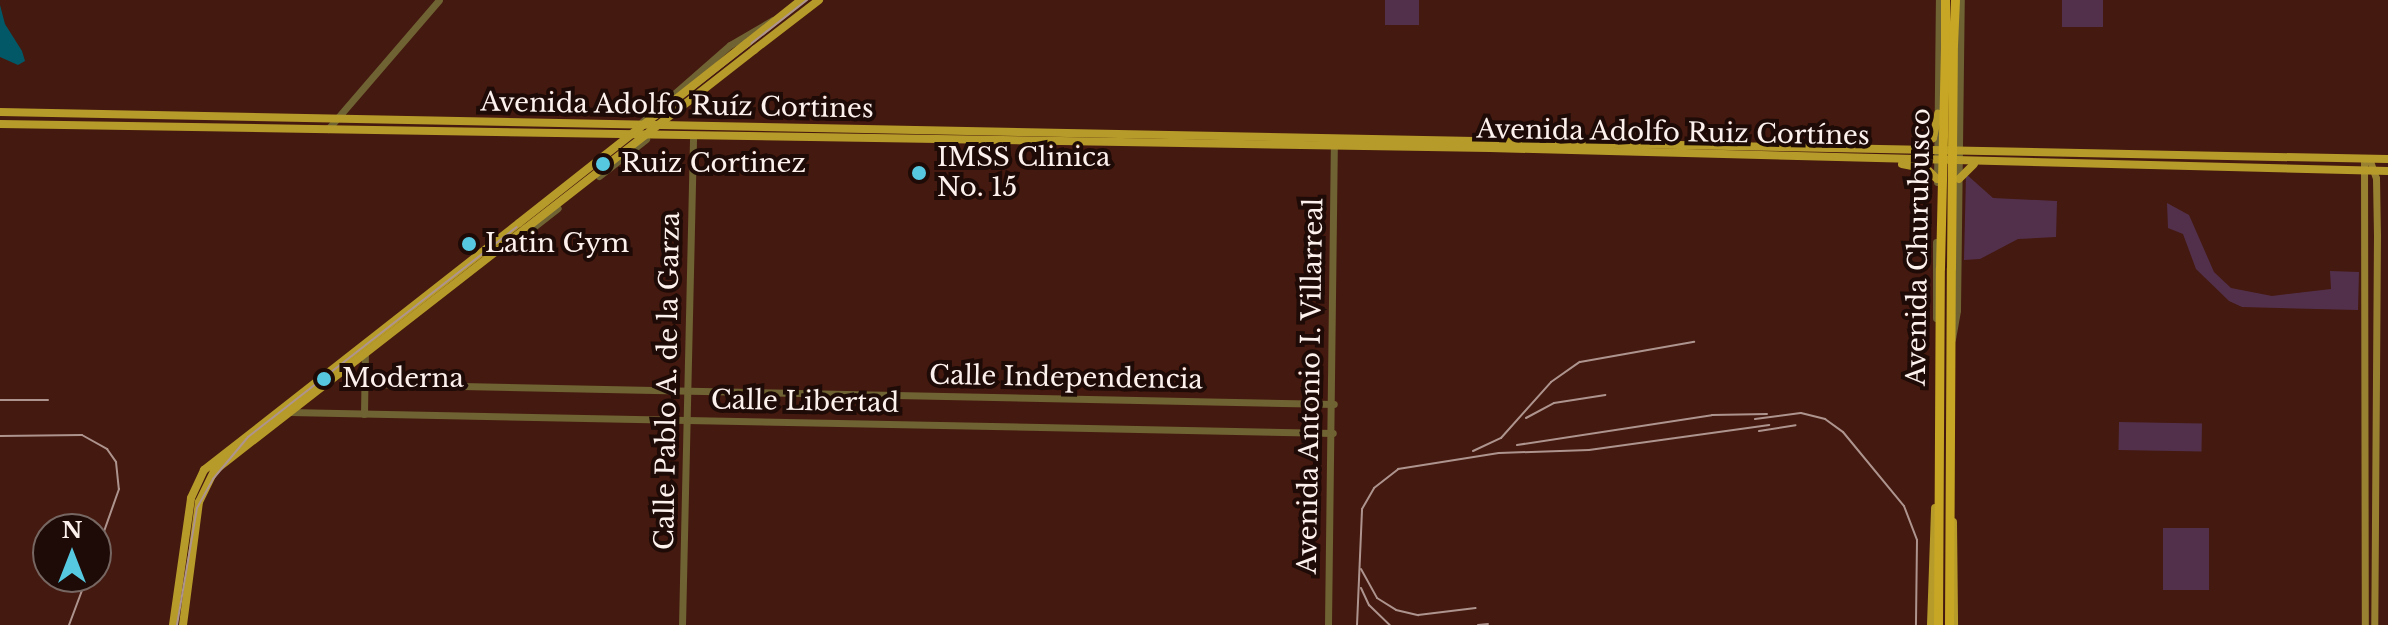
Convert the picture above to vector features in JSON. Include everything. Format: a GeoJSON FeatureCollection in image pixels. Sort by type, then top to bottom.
{"type":"FeatureCollection","features":[{"type":"Feature","properties":{"kind":"highway","name":"Avenida Churubusco"},"geometry":{"type":"LineString","coordinates":[[1942,0],[1949,44]]}},
{"type":"Feature","properties":{"kind":"highway","name":"Avenida Churubusco"},"geometry":{"type":"LineString","coordinates":[[1938,625],[1939,336],[1946,268],[1949,44],[1955,0]]}},
{"type":"Feature","properties":{"kind":"highway","name":"Avenida Churubusco"},"geometry":{"type":"LineString","coordinates":[[1946,268],[1952,339],[1948,541],[1952,625]]}},
{"type":"Feature","properties":{"kind":"main road"},"geometry":{"type":"LineString","coordinates":[[183,625],[202,489],[224,460],[498,251],[522,226],[750,46],[775,20],[801,0]]}},
{"type":"Feature","properties":{"kind":"main road"},"geometry":{"type":"LineString","coordinates":[[750,46],[766,40],[819,0]]}},
{"type":"Feature","properties":{"kind":"main road"},"geometry":{"type":"LineString","coordinates":[[681,109],[680,118],[688,126]]}},
{"type":"Feature","properties":{"kind":"main road","name":"Avenida Adolfo Ruíz Cortines"},"geometry":{"type":"LineString","coordinates":[[0,112],[1353,138]]}},
{"type":"Feature","properties":{"kind":"main road"},"geometry":{"type":"LineString","coordinates":[[1915,147],[1933,138],[1938,114]]}},
{"type":"Feature","properties":{"kind":"main road","name":"Avenida Adolfo Ruíz Cortines"},"geometry":{"type":"LineString","coordinates":[[0,124],[1334,148]]}},
{"type":"Feature","properties":{"kind":"main road","name":"Avenida Adolfo Ruiz Cortínes"},"geometry":{"type":"LineString","coordinates":[[1353,138],[2366,158]]}},
{"type":"Feature","properties":{"kind":"main road","name":"Avenida Adolfo Ruiz Cortínes"},"geometry":{"type":"LineString","coordinates":[[1334,148],[2371,171]]}},
{"type":"Feature","properties":{"kind":"main road"},"geometry":{"type":"LineString","coordinates":[[1734,155],[1908,165],[1927,169],[1937,179]]}},
{"type":"Feature","properties":{"kind":"main road"},"geometry":{"type":"LineString","coordinates":[[2374,625],[2371,171],[2366,158],[2388,159]]}},
{"type":"Feature","properties":{"kind":"main road"},"geometry":{"type":"LineString","coordinates":[[1959,179],[1974,164]]}},
{"type":"Feature","properties":{"kind":"main road"},"geometry":{"type":"LineString","coordinates":[[2371,171],[2388,171]]}},
{"type":"Feature","properties":{"kind":"main road"},"geometry":{"type":"LineString","coordinates":[[2365,625],[2371,171]]}},
{"type":"Feature","properties":{"kind":"main road"},"geometry":{"type":"LineString","coordinates":[[173,625],[196,483],[218,456],[498,238],[522,226]]}},
{"type":"Feature","properties":{"kind":"main road","name":"Avenida Churubusco"},"geometry":{"type":"LineString","coordinates":[[1931,625],[1937,495]]}},
{"type":"Feature","properties":{"kind":"main road","name":"Avenida Churubusco"},"geometry":{"type":"LineString","coordinates":[[1951,495],[1952,625]]}},
{"type":"Feature","properties":{"kind":"street"},"geometry":{"type":"LineString","coordinates":[[327,131],[341,119],[439,0]]}},
{"type":"Feature","properties":{"kind":"street"},"geometry":{"type":"LineString","coordinates":[[1939,336],[1937,148],[1942,0]]}},
{"type":"Feature","properties":{"kind":"street"},"geometry":{"type":"LineString","coordinates":[[1952,339],[1960,149],[1961,0]]}},
{"type":"Feature","properties":{"kind":"street"},"geometry":{"type":"LineString","coordinates":[[498,238],[638,126],[662,101],[730,45],[775,20]]}},
{"type":"Feature","properties":{"kind":"street"},"geometry":{"type":"LineString","coordinates":[[498,251],[623,157],[766,40]]}},
{"type":"Feature","properties":{"kind":"street"},"geometry":{"type":"LineString","coordinates":[[662,101],[664,112],[672,116]]}},
{"type":"Feature","properties":{"kind":"street"},"geometry":{"type":"LineString","coordinates":[[1938,114],[1960,114]]}},
{"type":"Feature","properties":{"kind":"street"},"geometry":{"type":"LineString","coordinates":[[338,131],[341,119]]}},
{"type":"Feature","properties":{"kind":"street"},"geometry":{"type":"LineString","coordinates":[[1938,132],[1960,133]]}},
{"type":"Feature","properties":{"kind":"street","name":"Calle Pablo A. de la Garza"},"geometry":{"type":"LineString","coordinates":[[682,625],[693,137]]}},
{"type":"Feature","properties":{"kind":"street","name":"Avenida Antonio I. Villarreal"},"geometry":{"type":"LineString","coordinates":[[1328,625],[1334,404],[1334,138]]}},
{"type":"Feature","properties":{"kind":"street"},"geometry":{"type":"LineString","coordinates":[[617,142],[624,145],[623,157]]}},
{"type":"Feature","properties":{"kind":"street"},"geometry":{"type":"LineString","coordinates":[[364,414],[365,352]]}},
{"type":"Feature","properties":{"kind":"street","name":"Calle Independencia"},"geometry":{"type":"LineString","coordinates":[[365,384],[1334,404]]}},
{"type":"Feature","properties":{"kind":"street","name":"Calle Libertad"},"geometry":{"type":"LineString","coordinates":[[275,412],[1333,433]]}},
{"type":"Feature","properties":{"kind":"shaded area"},"geometry":{"type":"Polygon","coordinates":[[[1385,0],[1419,0],[1419,25],[1385,25],[1385,0]]]}},
{"type":"Feature","properties":{"kind":"shaded area"},"geometry":{"type":"Polygon","coordinates":[[[2062,0],[2103,0],[2103,27],[2062,27],[2062,0]]]}},
{"type":"Feature","properties":{"kind":"shaded area"},"geometry":{"type":"Polygon","coordinates":[[[1966,174],[1993,198],[2057,201],[2056,237],[2018,239],[1980,259],[1964,260],[1966,174]]]}},
{"type":"Feature","properties":{"kind":"shaded area"},"geometry":{"type":"Polygon","coordinates":[[[2167,203],[2189,215],[2214,272],[2231,288],[2272,296],[2331,289],[2330,271],[2359,272],[2358,310],[2242,307],[2229,301],[2196,269],[2183,234],[2168,228],[2167,203]]]}},
{"type":"Feature","properties":{"kind":"shaded area"},"geometry":{"type":"Polygon","coordinates":[[[2119,422],[2202,423],[2201,451],[2119,450],[2119,422]]]}},
{"type":"Feature","properties":{"kind":"shaded area"},"geometry":{"type":"Polygon","coordinates":[[[2163,528],[2209,528],[2209,590],[2163,590],[2163,528]]]}},
{"type":"Feature","properties":{"kind":"water"},"geometry":{"type":"Polygon","coordinates":[[[0,5],[5,24],[25,61],[18,65],[0,57],[0,5]]]}},
{"type":"Feature","properties":{"kind":"railway"},"geometry":{"type":"LineString","coordinates":[[177,625],[197,508],[213,479],[248,437],[807,0]]}},
{"type":"Feature","properties":{"kind":"railway"},"geometry":{"type":"LineString","coordinates":[[1473,451],[1501,438],[1551,382],[1580,362],[1694,342]]}},
{"type":"Feature","properties":{"kind":"railway"},"geometry":{"type":"LineString","coordinates":[[1526,418],[1554,403],[1605,395]]}},
{"type":"Feature","properties":{"kind":"railway"},"geometry":{"type":"LineString","coordinates":[[0,400],[48,400]]}},
{"type":"Feature","properties":{"kind":"railway"},"geometry":{"type":"LineString","coordinates":[[1755,419],[1801,413],[1825,419],[1843,432],[1904,506],[1917,540],[1916,625]]}},
{"type":"Feature","properties":{"kind":"railway"},"geometry":{"type":"LineString","coordinates":[[1517,445],[1712,415],[1767,414]]}},
{"type":"Feature","properties":{"kind":"railway"},"geometry":{"type":"LineString","coordinates":[[1357,625],[1362,509],[1374,488],[1398,469],[1499,453],[1589,450],[1769,425]]}},
{"type":"Feature","properties":{"kind":"railway"},"geometry":{"type":"LineString","coordinates":[[1759,431],[1796,425]]}},
{"type":"Feature","properties":{"kind":"railway"},"geometry":{"type":"LineString","coordinates":[[0,436],[82,435],[107,449],[116,462],[119,489],[111,513]]}},
{"type":"Feature","properties":{"kind":"railway"},"geometry":{"type":"LineString","coordinates":[[1361,569],[1377,598],[1396,610],[1418,615],[1476,608]]}},
{"type":"Feature","properties":{"kind":"railway"},"geometry":{"type":"LineString","coordinates":[[1361,588],[1369,605],[1390,625]]}},
{"type":"Feature","properties":{"kind":"railway"},"geometry":{"type":"LineString","coordinates":[[69,625],[81,593]]}},
{"type":"Feature","properties":{"kind":"railway"},"geometry":{"type":"LineString","coordinates":[[1478,625],[1488,624]]}},
{"type":"Feature","properties":{"kind":"place","name":"Ruiz Cortinez"},"geometry":{"type":"Point","coordinates":[603,164]}},
{"type":"Feature","properties":{"kind":"place","name":"IMSS Clinica No. 15"},"geometry":{"type":"Point","coordinates":[919,173]}},
{"type":"Feature","properties":{"kind":"place","name":"Latin Gym"},"geometry":{"type":"Point","coordinates":[469,244]}},
{"type":"Feature","properties":{"kind":"place","name":"Moderna"},"geometry":{"type":"Point","coordinates":[324,379]}}]}
